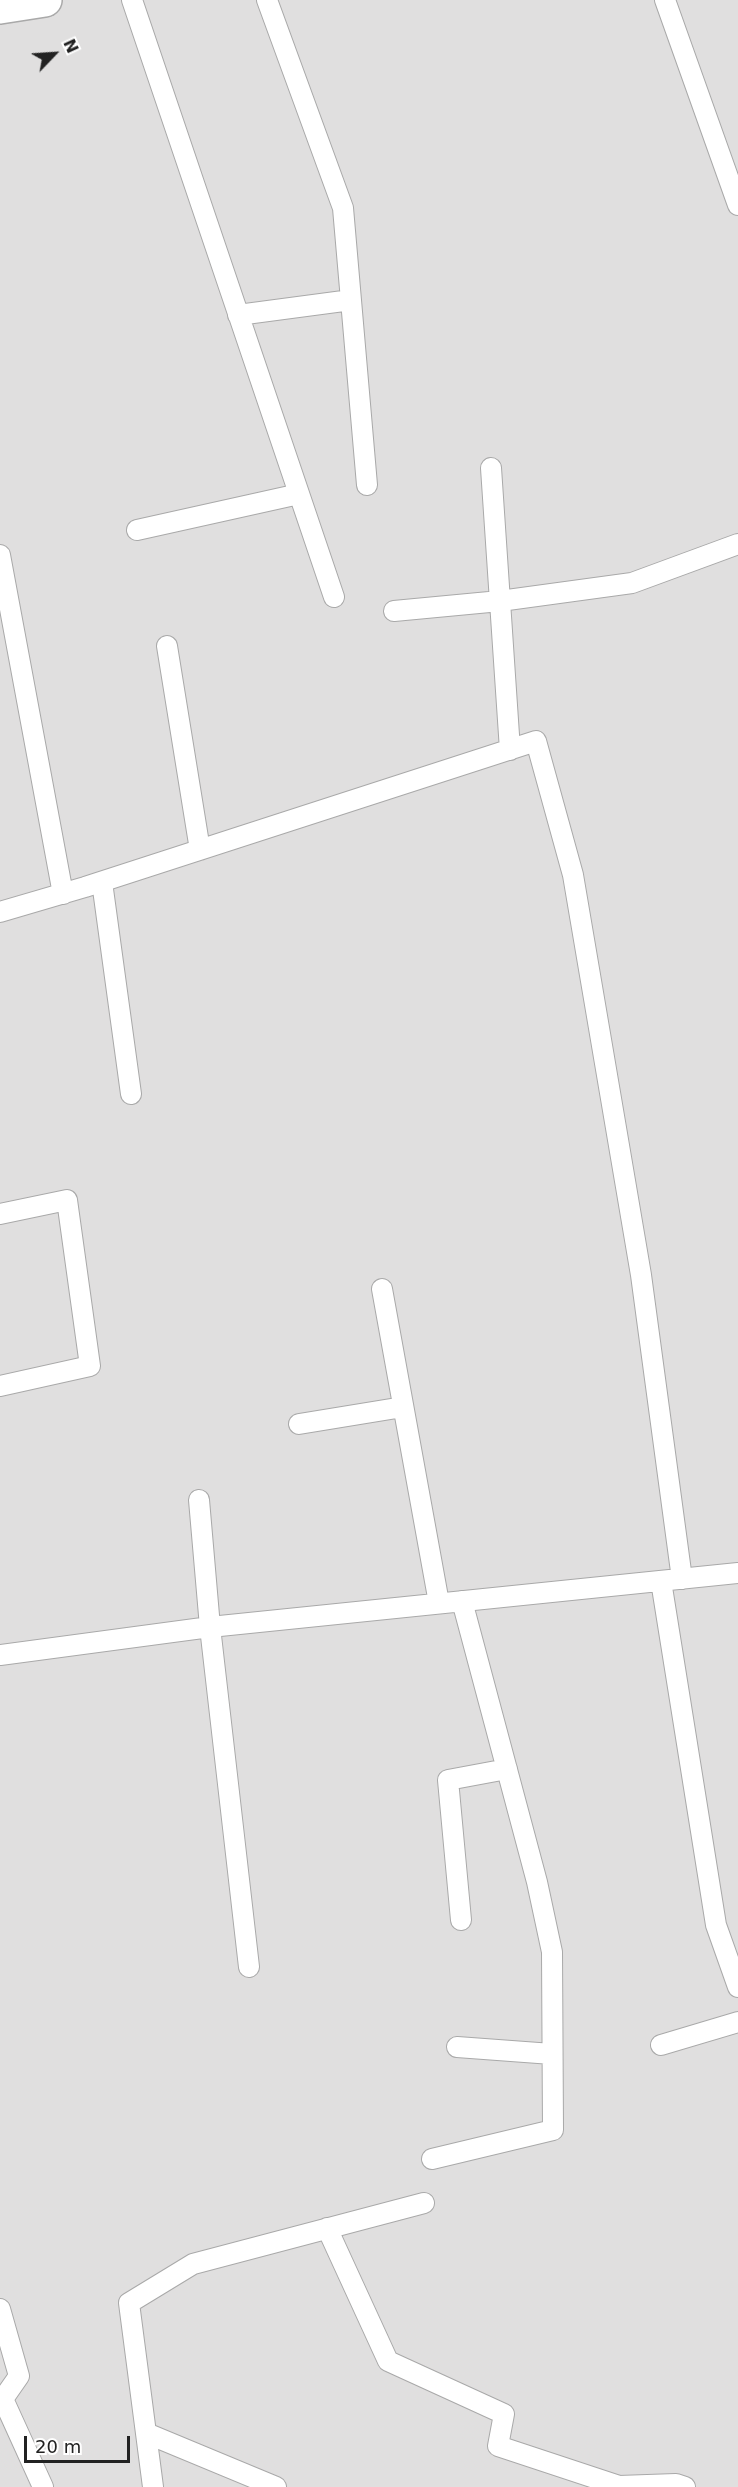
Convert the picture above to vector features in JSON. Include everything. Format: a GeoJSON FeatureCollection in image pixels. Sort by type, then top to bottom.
{"type":"FeatureCollection","features":[{"type":"Feature","properties":{"kind":"street"},"geometry":{"type":"LineString","coordinates":[[0,8],[45,0]]}},
{"type":"Feature","properties":{"kind":"lane"},"geometry":{"type":"LineString","coordinates":[[132,0],[334,597]]}},
{"type":"Feature","properties":{"kind":"lane"},"geometry":{"type":"LineString","coordinates":[[267,0],[343,208],[367,485]]}},
{"type":"Feature","properties":{"kind":"lane"},"geometry":{"type":"LineString","coordinates":[[665,0],[738,205]]}},
{"type":"Feature","properties":{"kind":"lane"},"geometry":{"type":"LineString","coordinates":[[238,315],[351,300]]}},
{"type":"Feature","properties":{"kind":"lane"},"geometry":{"type":"LineString","coordinates":[[491,468],[510,750]]}},
{"type":"Feature","properties":{"kind":"lane"},"geometry":{"type":"LineString","coordinates":[[137,530],[299,494]]}},
{"type":"Feature","properties":{"kind":"lane"},"geometry":{"type":"LineString","coordinates":[[394,611],[500,601],[632,583],[738,544]]}},
{"type":"Feature","properties":{"kind":"lane"},"geometry":{"type":"LineString","coordinates":[[0,555],[63,894]]}},
{"type":"Feature","properties":{"kind":"lane"},"geometry":{"type":"LineString","coordinates":[[166,646],[200,850]]}},
{"type":"Feature","properties":{"kind":"lane"},"geometry":{"type":"LineString","coordinates":[[0,912],[102,882],[536,741],[573,875],[641,1275],[682,1579]]}},
{"type":"Feature","properties":{"kind":"lane"},"geometry":{"type":"LineString","coordinates":[[102,882],[131,1094]]}},
{"type":"Feature","properties":{"kind":"lane"},"geometry":{"type":"LineString","coordinates":[[0,1214],[68,1200],[90,1366],[0,1386]]}},
{"type":"Feature","properties":{"kind":"lane"},"geometry":{"type":"LineString","coordinates":[[382,1290],[439,1603]]}},
{"type":"Feature","properties":{"kind":"lane"},"geometry":{"type":"LineString","coordinates":[[299,1424],[404,1407]]}},
{"type":"Feature","properties":{"kind":"lane"},"geometry":{"type":"LineString","coordinates":[[199,1500],[210,1627],[249,1967]]}},
{"type":"Feature","properties":{"kind":"lane"},"geometry":{"type":"LineString","coordinates":[[0,1655],[210,1627],[738,1573]]}},
{"type":"Feature","properties":{"kind":"lane"},"geometry":{"type":"LineString","coordinates":[[661,1581],[716,1925],[738,1987]]}},
{"type":"Feature","properties":{"kind":"lane"},"geometry":{"type":"LineString","coordinates":[[432,2159],[553,2130],[552,1952],[537,1882],[462,1601]]}},
{"type":"Feature","properties":{"kind":"lane"},"geometry":{"type":"LineString","coordinates":[[461,1920],[448,1780],[507,1769]]}},
{"type":"Feature","properties":{"kind":"lane"},"geometry":{"type":"LineString","coordinates":[[661,2045],[738,2022]]}},
{"type":"Feature","properties":{"kind":"lane"},"geometry":{"type":"LineString","coordinates":[[457,2047],[552,2054]]}},
{"type":"Feature","properties":{"kind":"lane"},"geometry":{"type":"LineString","coordinates":[[153,2487],[129,2303],[193,2264],[424,2203]]}},
{"type":"Feature","properties":{"kind":"lane"},"geometry":{"type":"LineString","coordinates":[[327,2228],[388,2361],[504,2414],[498,2446],[619,2486],[676,2484],[686,2487]]}},
{"type":"Feature","properties":{"kind":"lane"},"geometry":{"type":"LineString","coordinates":[[0,2309],[20,2376],[3,2399],[43,2487]]}},
{"type":"Feature","properties":{"kind":"lane"},"geometry":{"type":"LineString","coordinates":[[146,2433],[276,2487]]}},
{"type":"Feature","properties":{"kind":"shaded area"},"geometry":{"type":"Polygon","coordinates":[[[0,0],[738,0],[738,2487],[0,2487],[0,0]]]}}]}
